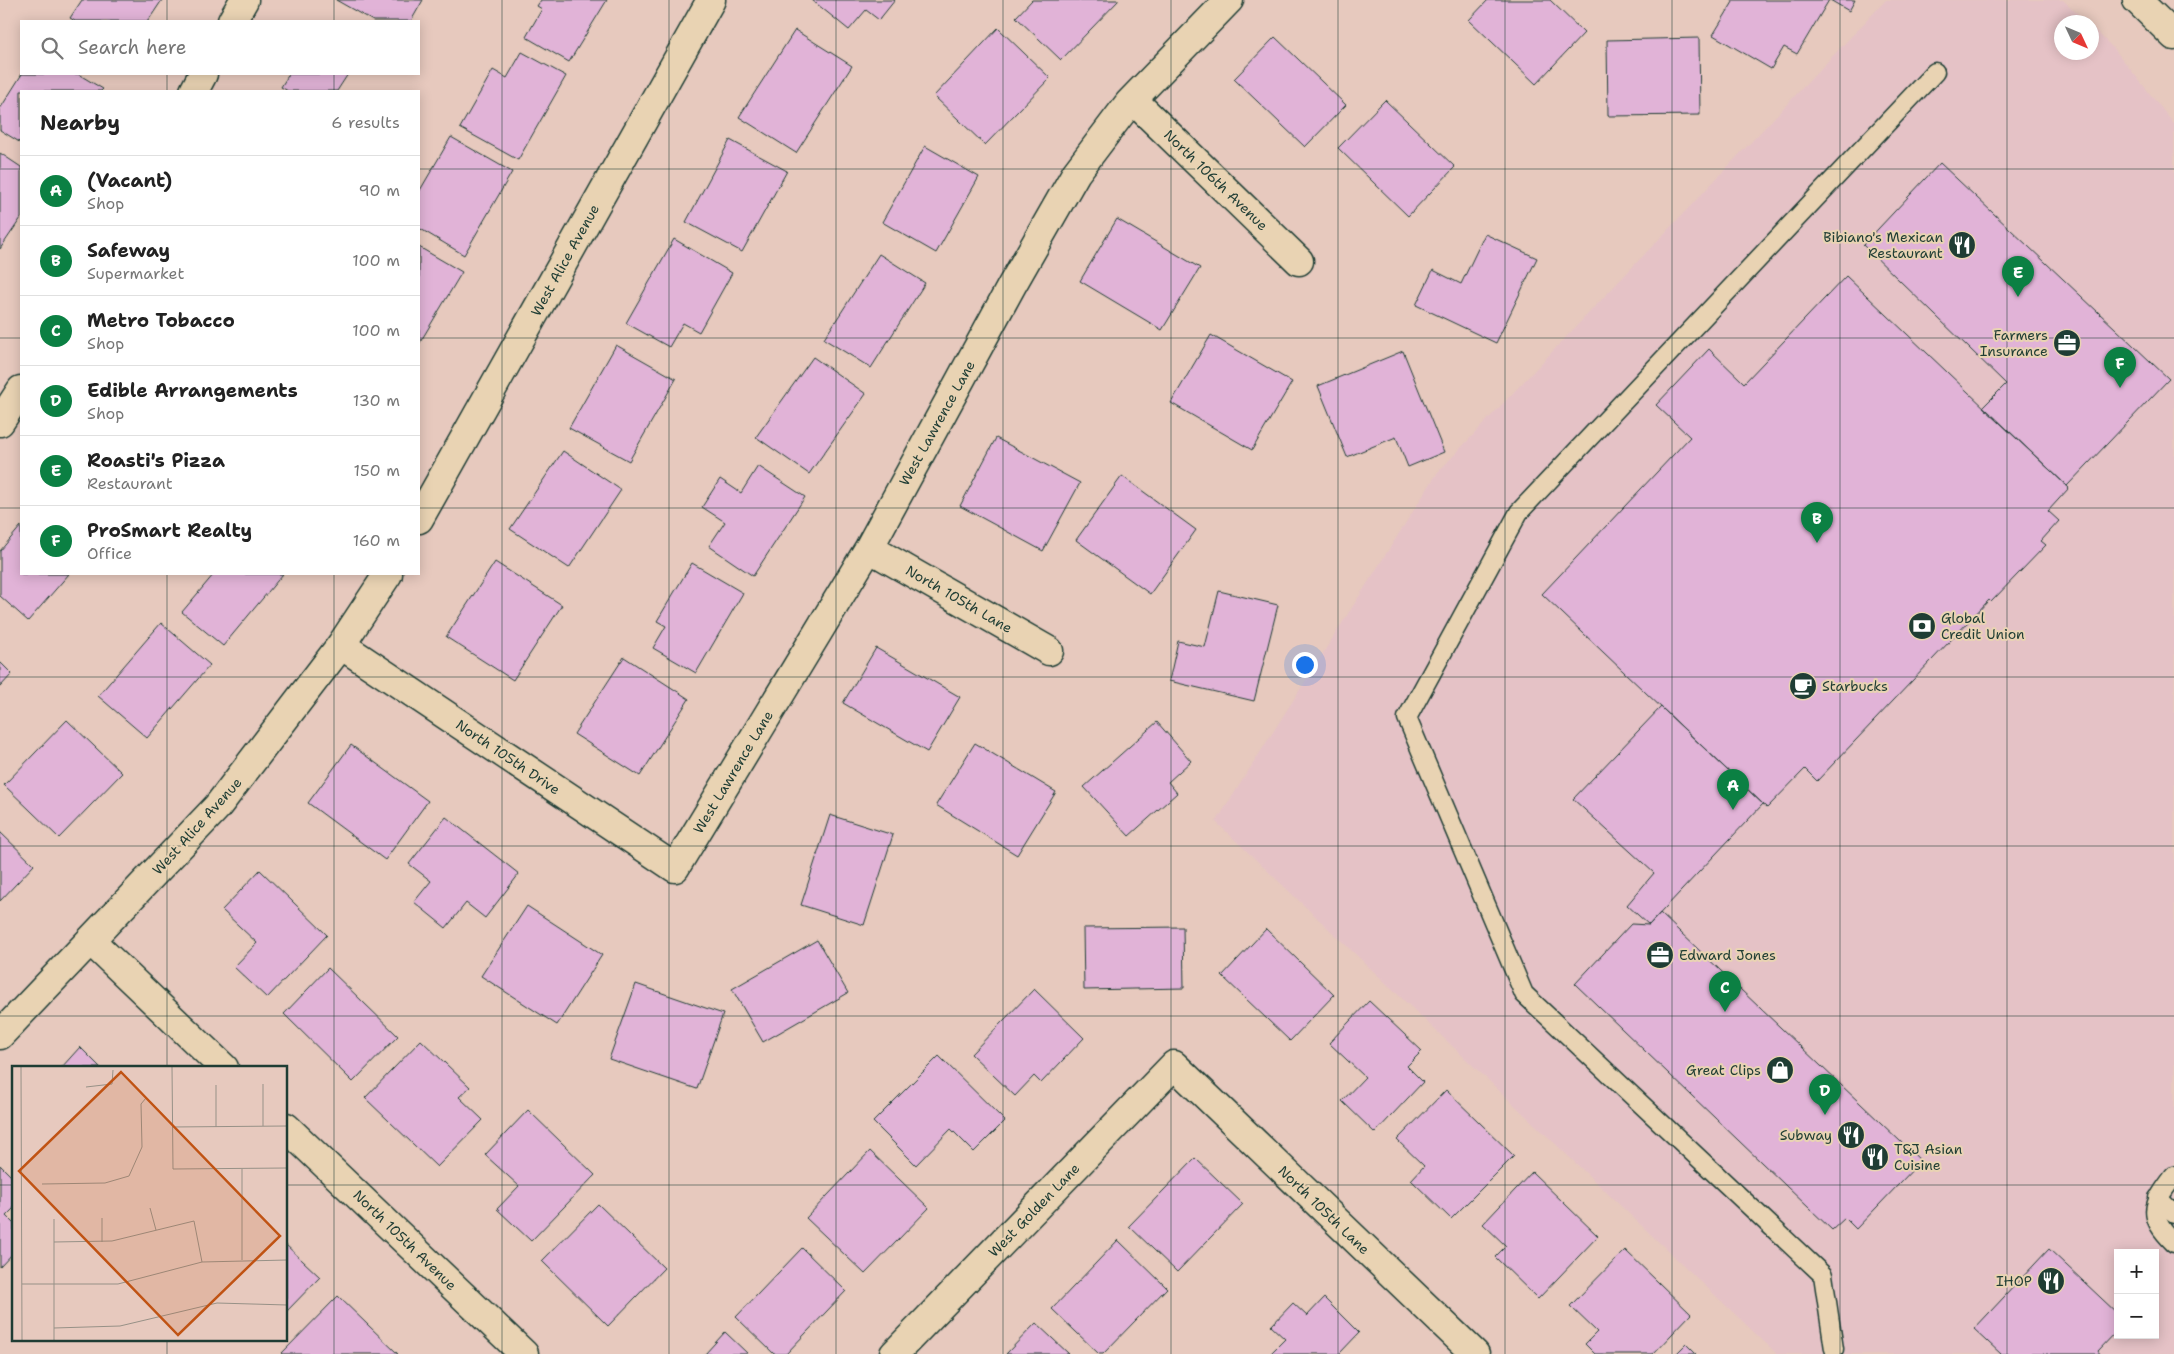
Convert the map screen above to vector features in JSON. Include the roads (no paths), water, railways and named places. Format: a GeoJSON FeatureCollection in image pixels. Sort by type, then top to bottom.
{"type":"FeatureCollection","features":[{"type":"Feature","properties":{"kind":"street"},"geometry":{"type":"LineString","coordinates":[[233,20],[244,0]]}},
{"type":"Feature","properties":{"kind":"street","name":"West Alice Avenue"},"geometry":{"type":"LineString","coordinates":[[420,517],[711,0]]}},
{"type":"Feature","properties":{"kind":"street","name":"West Lawrence Lane"},"geometry":{"type":"LineString","coordinates":[[675,868],[868,548],[1012,285],[1076,173],[1133,100],[1229,0]]}},
{"type":"Feature","properties":{"kind":"street"},"geometry":{"type":"LineString","coordinates":[[2137,0],[2174,36]]}},
{"type":"Feature","properties":{"kind":"street"},"geometry":{"type":"LineString","coordinates":[[195,90],[202,75]]}},
{"type":"Feature","properties":{"kind":"street","name":"North 106th Avenue"},"geometry":{"type":"LineString","coordinates":[[1133,100],[1300,261]]}},
{"type":"Feature","properties":{"kind":"street"},"geometry":{"type":"LineString","coordinates":[[0,422],[20,392]]}},
{"type":"Feature","properties":{"kind":"street","name":"North 105th Lane"},"geometry":{"type":"LineString","coordinates":[[868,548],[1049,651]]}},
{"type":"Feature","properties":{"kind":"street","name":"West Alice Avenue"},"geometry":{"type":"LineString","coordinates":[[0,1034],[92,941],[217,807],[341,646],[387,575]]}},
{"type":"Feature","properties":{"kind":"street","name":"North 105th Drive"},"geometry":{"type":"LineString","coordinates":[[341,646],[675,868]]}},
{"type":"Feature","properties":{"kind":"street"},"geometry":{"type":"LineString","coordinates":[[92,941],[222,1066]]}},
{"type":"Feature","properties":{"kind":"street","name":"North 105th Lane"},"geometry":{"type":"LineString","coordinates":[[1174,1065],[1460,1349]]}},
{"type":"Feature","properties":{"kind":"street","name":"West Golden Lane"},"geometry":{"type":"LineString","coordinates":[[894,1354],[1174,1065]]}},
{"type":"Feature","properties":{"kind":"street","name":"North 105th Avenue"},"geometry":{"type":"LineString","coordinates":[[288,1129],[524,1354]]}},
{"type":"Feature","properties":{"kind":"lane"},"geometry":{"type":"LineString","coordinates":[[1834,1349],[1823,1275],[1524,994],[1407,718],[1519,512],[1935,72]]}},
{"type":"Feature","properties":{"kind":"lane"},"geometry":{"type":"LineString","coordinates":[[2168,1187],[2174,1214]]}},
{"type":"Feature","properties":{"kind":"lane"},"geometry":{"type":"LineString","coordinates":[[2168,1187],[2155,1212],[2158,1227],[2174,1243]]}},
{"type":"Feature","properties":{"kind":"place","name":"Bibiano's Mexican Restaurant"},"geometry":{"type":"Point","coordinates":[1962,245]}},
{"type":"Feature","properties":{"kind":"place","name":"Roasti's Pizza"},"geometry":{"type":"Point","coordinates":[2018,297]}},
{"type":"Feature","properties":{"kind":"place","name":"Farmers Insurance"},"geometry":{"type":"Point","coordinates":[2067,343]}},
{"type":"Feature","properties":{"kind":"place","name":"ProSmart Realty"},"geometry":{"type":"Point","coordinates":[2120,388]}},
{"type":"Feature","properties":{"kind":"place","name":"Safeway"},"geometry":{"type":"Point","coordinates":[1817,543]}},
{"type":"Feature","properties":{"kind":"place","name":"Global Credit Union"},"geometry":{"type":"Point","coordinates":[1922,626]}},
{"type":"Feature","properties":{"kind":"place","name":"Starbucks"},"geometry":{"type":"Point","coordinates":[1803,686]}},
{"type":"Feature","properties":{"kind":"place","name":"(Vacant)"},"geometry":{"type":"Point","coordinates":[1733,810]}},
{"type":"Feature","properties":{"kind":"place","name":"Edward Jones"},"geometry":{"type":"Point","coordinates":[1660,955]}},
{"type":"Feature","properties":{"kind":"place","name":"Metro Tobacco"},"geometry":{"type":"Point","coordinates":[1725,1012]}},
{"type":"Feature","properties":{"kind":"place","name":"Great Clips"},"geometry":{"type":"Point","coordinates":[1780,1070]}},
{"type":"Feature","properties":{"kind":"place","name":"Edible Arrangements"},"geometry":{"type":"Point","coordinates":[1825,1115]}},
{"type":"Feature","properties":{"kind":"place","name":"Subway"},"geometry":{"type":"Point","coordinates":[1851,1135]}},
{"type":"Feature","properties":{"kind":"place","name":"T&J Asian Cuisine"},"geometry":{"type":"Point","coordinates":[1875,1157]}},
{"type":"Feature","properties":{"kind":"place","name":"IHOP"},"geometry":{"type":"Point","coordinates":[2051,1281]}}]}
